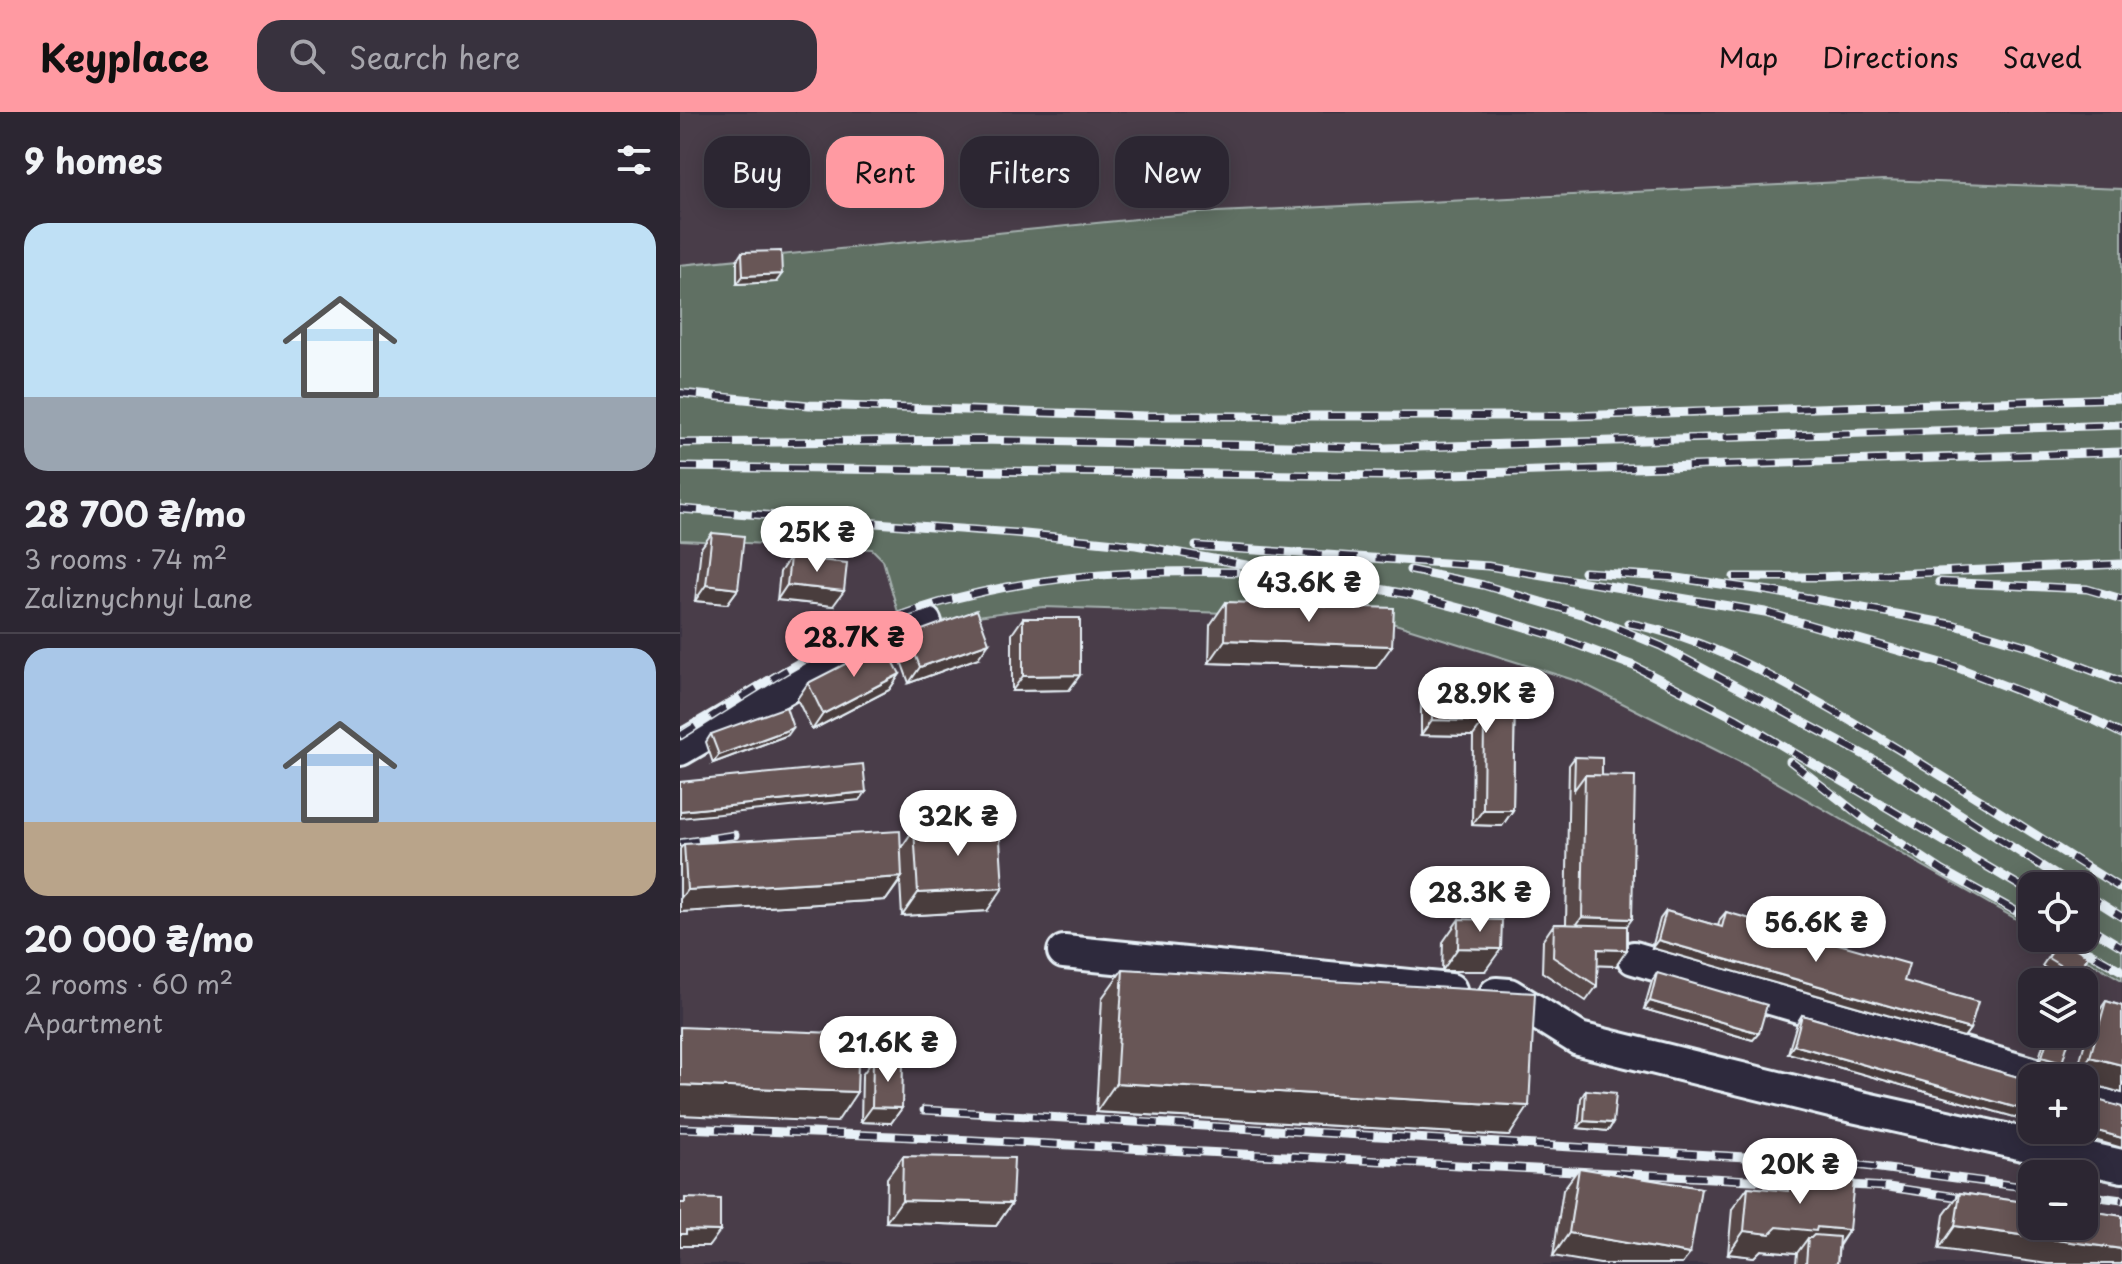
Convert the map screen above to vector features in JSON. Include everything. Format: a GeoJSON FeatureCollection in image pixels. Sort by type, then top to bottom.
{"type":"FeatureCollection","features":[{"type":"Feature","properties":{"kind":"street"},"geometry":{"type":"LineString","coordinates":[[680,749],[793,683],[925,623]]}},
{"type":"Feature","properties":{"kind":"street"},"geometry":{"type":"LineString","coordinates":[[1064,952],[1509,995],[1579,1039],[1839,1103],[2122,1166]]}},
{"type":"Feature","properties":{"kind":"street"},"geometry":{"type":"LineString","coordinates":[[1634,958],[2018,1070]]}},
{"type":"Feature","properties":{"kind":"street"},"geometry":{"type":"LineString","coordinates":[[2098,1094],[2122,1101]]}},
{"type":"Feature","properties":{"kind":"shaded area"},"geometry":{"type":"Polygon","coordinates":[[[680,112],[2122,112],[2122,189],[1883,180],[1196,213],[680,265],[680,112]]]}},
{"type":"Feature","properties":{"kind":"shaded area"},"geometry":{"type":"Polygon","coordinates":[[[680,540],[873,549],[883,560],[904,633],[925,623],[1043,607],[1376,618],[1580,682],[1750,767],[2018,920],[2018,952],[2073,952],[2122,980],[2122,1264],[680,1264],[680,540]]]}},
{"type":"Feature","properties":{"kind":"green space"},"geometry":{"type":"Polygon","coordinates":[[[1883,180],[2122,189],[2122,980],[2073,952],[2098,952],[2098,872],[2018,872],[2018,920],[1750,767],[1580,682],[1376,618],[1043,607],[926,623],[904,633],[883,560],[872,549],[680,540],[680,265],[1196,213],[1883,180]]]}},
{"type":"Feature","properties":{"kind":"building"},"geometry":{"type":"Polygon","coordinates":[[[781,251],[782,274],[743,276],[742,252],[781,251]]]}},
{"type":"Feature","properties":{"kind":"building"},"geometry":{"type":"Polygon","coordinates":[[[712,533],[744,536],[738,589],[706,585],[712,533]]]}},
{"type":"Feature","properties":{"kind":"building"},"geometry":{"type":"Polygon","coordinates":[[[790,557],[847,563],[844,591],[787,585],[790,557]]]}},
{"type":"Feature","properties":{"kind":"building"},"geometry":{"type":"Polygon","coordinates":[[[1226,602],[1394,608],[1392,646],[1225,640],[1226,602]]]}},
{"type":"Feature","properties":{"kind":"building"},"geometry":{"type":"Polygon","coordinates":[[[977,610],[989,643],[920,667],[908,635],[977,610]]]}},
{"type":"Feature","properties":{"kind":"building"},"geometry":{"type":"Polygon","coordinates":[[[1023,618],[1080,618],[1080,675],[1023,676],[1023,618]]]}},
{"type":"Feature","properties":{"kind":"building"},"geometry":{"type":"Polygon","coordinates":[[[884,644],[900,674],[823,714],[808,683],[884,644]]]}},
{"type":"Feature","properties":{"kind":"building"},"geometry":{"type":"Polygon","coordinates":[[[1432,688],[1515,690],[1513,810],[1483,810],[1484,721],[1432,720],[1432,688]]]}},
{"type":"Feature","properties":{"kind":"building"},"geometry":{"type":"Polygon","coordinates":[[[786,707],[793,728],[719,755],[711,734],[786,707]]]}},
{"type":"Feature","properties":{"kind":"building"},"geometry":{"type":"Polygon","coordinates":[[[1575,757],[1602,758],[1602,776],[1585,775],[1574,790],[1575,757]]]}},
{"type":"Feature","properties":{"kind":"building"},"geometry":{"type":"Polygon","coordinates":[[[863,764],[866,792],[680,811],[680,782],[863,764]]]}},
{"type":"Feature","properties":{"kind":"building"},"geometry":{"type":"Polygon","coordinates":[[[1585,775],[1635,776],[1632,919],[1582,917],[1585,775]]]}},
{"type":"Feature","properties":{"kind":"building"},"geometry":{"type":"Polygon","coordinates":[[[999,824],[1003,888],[918,893],[914,829],[999,824]]]}},
{"type":"Feature","properties":{"kind":"building"},"geometry":{"type":"Polygon","coordinates":[[[900,831],[902,877],[687,890],[684,844],[900,831]]]}},
{"type":"Feature","properties":{"kind":"building"},"geometry":{"type":"Polygon","coordinates":[[[1666,911],[1722,927],[1726,912],[1909,964],[1904,981],[1978,1002],[1970,1029],[1658,940],[1666,911]]]}},
{"type":"Feature","properties":{"kind":"building"},"geometry":{"type":"Polygon","coordinates":[[[1459,919],[1502,920],[1501,949],[1458,948],[1459,919]]]}},
{"type":"Feature","properties":{"kind":"building"},"geometry":{"type":"Polygon","coordinates":[[[1554,924],[1627,926],[1627,950],[1598,949],[1597,986],[1553,957],[1554,924]]]}},
{"type":"Feature","properties":{"kind":"building"},"geometry":{"type":"Polygon","coordinates":[[[2052,952],[2081,952],[2088,956],[2080,968],[2064,968],[2048,958],[2052,952]]]}},
{"type":"Feature","properties":{"kind":"building"},"geometry":{"type":"Polygon","coordinates":[[[1123,969],[1535,993],[1529,1106],[1116,1083],[1123,969]]]}},
{"type":"Feature","properties":{"kind":"building"},"geometry":{"type":"Polygon","coordinates":[[[1657,973],[1767,1005],[1759,1033],[1650,1001],[1657,973]]]}},
{"type":"Feature","properties":{"kind":"building"},"geometry":{"type":"Polygon","coordinates":[[[2106,1001],[2122,1006],[2122,1065],[2090,1057],[2093,1048],[2098,1048],[2098,1029],[2106,1001]]]}},
{"type":"Feature","properties":{"kind":"building"},"geometry":{"type":"Polygon","coordinates":[[[1802,1015],[2018,1077],[2018,1108],[1794,1045],[1802,1015]]]}},
{"type":"Feature","properties":{"kind":"building"},"geometry":{"type":"Polygon","coordinates":[[[680,1027],[859,1034],[857,1092],[680,1085],[680,1027]]]}},
{"type":"Feature","properties":{"kind":"building"},"geometry":{"type":"Polygon","coordinates":[[[2045,1048],[2066,1048],[2062,1063],[2042,1057],[2045,1048]]]}},
{"type":"Feature","properties":{"kind":"building"},"geometry":{"type":"Polygon","coordinates":[[[873,1060],[903,1061],[902,1108],[872,1107],[873,1060]]]}},
{"type":"Feature","properties":{"kind":"building"},"geometry":{"type":"Polygon","coordinates":[[[1586,1090],[1616,1093],[1613,1123],[1584,1121],[1586,1090]]]}},
{"type":"Feature","properties":{"kind":"building"},"geometry":{"type":"Polygon","coordinates":[[[2098,1100],[2122,1107],[2122,1138],[2098,1131],[2098,1100]]]}},
{"type":"Feature","properties":{"kind":"building"},"geometry":{"type":"Polygon","coordinates":[[[903,1156],[1014,1158],[1012,1203],[902,1200],[903,1156]]]}},
{"type":"Feature","properties":{"kind":"building"},"geometry":{"type":"Polygon","coordinates":[[[1579,1168],[1701,1188],[1690,1254],[1569,1233],[1579,1168]]]}},
{"type":"Feature","properties":{"kind":"building"},"geometry":{"type":"Polygon","coordinates":[[[1789,1176],[1854,1181],[1849,1230],[1777,1227],[1770,1234],[1744,1231],[1748,1187],[1788,1191],[1789,1176]]]}},
{"type":"Feature","properties":{"kind":"building"},"geometry":{"type":"Polygon","coordinates":[[[1960,1193],[2018,1201],[2018,1235],[1955,1226],[1960,1193]]]}},
{"type":"Feature","properties":{"kind":"building"},"geometry":{"type":"Polygon","coordinates":[[[685,1198],[720,1199],[720,1231],[686,1230],[686,1234],[680,1234],[680,1203],[685,1203],[685,1198]]]}},
{"type":"Feature","properties":{"kind":"building"},"geometry":{"type":"Polygon","coordinates":[[[2098,1212],[2122,1216],[2122,1249],[2057,1240],[2098,1240],[2098,1212]]]}},
{"type":"Feature","properties":{"kind":"building"},"geometry":{"type":"Polygon","coordinates":[[[1814,1235],[1839,1237],[1837,1264],[1806,1264],[1808,1238],[1814,1235]]]}},
{"type":"Feature","properties":{"kind":"railway"},"geometry":{"type":"LineString","coordinates":[[680,393],[809,405],[1146,416],[1571,416],[2122,398]]}},
{"type":"Feature","properties":{"kind":"railway"},"geometry":{"type":"LineString","coordinates":[[680,443],[980,440],[1386,448],[2122,425]]}},
{"type":"Feature","properties":{"kind":"railway"},"geometry":{"type":"LineString","coordinates":[[680,467],[1388,476],[2122,452]]}},
{"type":"Feature","properties":{"kind":"railway"},"geometry":{"type":"LineString","coordinates":[[680,509],[1015,533],[1136,545],[1407,594],[1482,614],[1551,635],[1634,666],[1737,719],[2018,885]]}},
{"type":"Feature","properties":{"kind":"railway"},"geometry":{"type":"LineString","coordinates":[[1196,546],[1488,566],[1765,612],[1956,667],[2122,734]]}},
{"type":"Feature","properties":{"kind":"railway"},"geometry":{"type":"LineString","coordinates":[[1734,577],[1819,577],[2122,564]]}},
{"type":"Feature","properties":{"kind":"railway"},"geometry":{"type":"LineString","coordinates":[[1410,570],[1483,585],[1585,615],[1661,646],[1885,766],[2051,872]]}},
{"type":"Feature","properties":{"kind":"railway"},"geometry":{"type":"LineString","coordinates":[[680,736],[836,643],[904,614],[950,600],[1044,581],[1092,576],[1236,572]]}},
{"type":"Feature","properties":{"kind":"railway"},"geometry":{"type":"LineString","coordinates":[[1584,572],[1670,577],[1770,591],[1955,625],[2031,647],[2122,682]]}},
{"type":"Feature","properties":{"kind":"railway"},"geometry":{"type":"LineString","coordinates":[[1939,582],[2087,589],[2122,599]]}},
{"type":"Feature","properties":{"kind":"railway"},"geometry":{"type":"LineString","coordinates":[[1628,623],[1716,650],[1798,691],[1920,762],[2122,889]]}},
{"type":"Feature","properties":{"kind":"railway"},"geometry":{"type":"LineString","coordinates":[[1790,761],[1867,821],[1943,871],[2018,912]]}},
{"type":"Feature","properties":{"kind":"railway"},"geometry":{"type":"LineString","coordinates":[[680,843],[735,835]]}},
{"type":"Feature","properties":{"kind":"railway"},"geometry":{"type":"LineString","coordinates":[[2098,902],[2122,917]]}},
{"type":"Feature","properties":{"kind":"railway"},"geometry":{"type":"LineString","coordinates":[[2098,932],[2122,947]]}},
{"type":"Feature","properties":{"kind":"railway"},"geometry":{"type":"LineString","coordinates":[[2089,952],[2122,971]]}},
{"type":"Feature","properties":{"kind":"railway"},"geometry":{"type":"LineString","coordinates":[[924,1110],[1834,1162],[2018,1186]]}},
{"type":"Feature","properties":{"kind":"railway"},"geometry":{"type":"LineString","coordinates":[[680,1128],[893,1136],[1888,1187],[1978,1200]]}},
{"type":"Feature","properties":{"kind":"railway"},"geometry":{"type":"LineString","coordinates":[[2098,1197],[2122,1200]]}}]}
